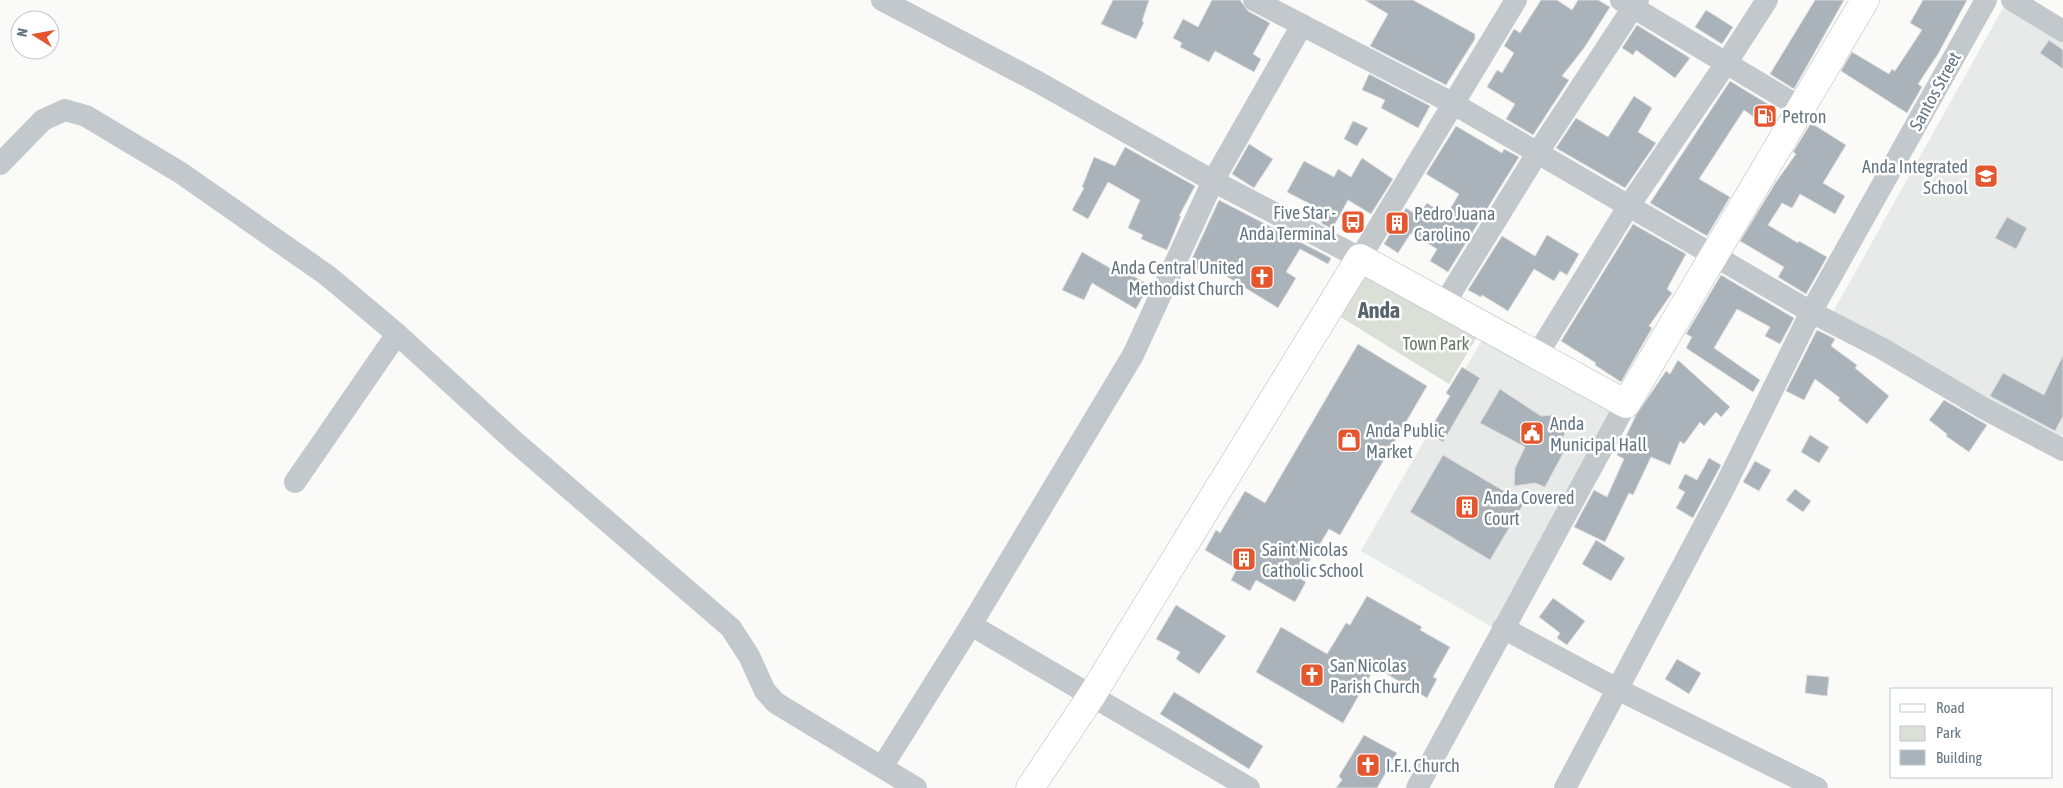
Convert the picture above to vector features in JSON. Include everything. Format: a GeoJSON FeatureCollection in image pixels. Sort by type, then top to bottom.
{"type":"FeatureCollection","features":[{"type":"Feature","properties":{"kind":"main road"},"geometry":{"type":"LineString","coordinates":[[1030,788],[1092,695],[1360,258],[1626,404],[1864,0]]}},
{"type":"Feature","properties":{"kind":"street"},"geometry":{"type":"LineString","coordinates":[[882,0],[1038,82],[1213,181],[1360,258],[1516,0]]}},
{"type":"Feature","properties":{"kind":"street"},"geometry":{"type":"LineString","coordinates":[[1254,0],[1452,103],[1811,312],[1884,349],[1984,408],[2063,450]]}},
{"type":"Feature","properties":{"kind":"street"},"geometry":{"type":"LineString","coordinates":[[1537,355],[1628,207],[1728,62],[1767,0]]}},
{"type":"Feature","properties":{"kind":"street","name":"Santos Street"},"geometry":{"type":"LineString","coordinates":[[1565,788],[1724,488],[1811,312],[1986,0]]}},
{"type":"Feature","properties":{"kind":"street"},"geometry":{"type":"LineString","coordinates":[[2012,0],[2063,30]]}},
{"type":"Feature","properties":{"kind":"street"},"geometry":{"type":"LineString","coordinates":[[1444,304],[1631,3],[1801,108]]}},
{"type":"Feature","properties":{"kind":"street"},"geometry":{"type":"LineString","coordinates":[[882,767],[971,625],[1133,355],[1213,181],[1302,26]]}},
{"type":"Feature","properties":{"kind":"street"},"geometry":{"type":"LineString","coordinates":[[0,164],[50,115],[65,110],[86,116],[181,173],[256,224],[328,276],[397,334],[514,440],[730,628],[749,656],[765,692],[776,703],[916,788]]}},
{"type":"Feature","properties":{"kind":"street"},"geometry":{"type":"LineString","coordinates":[[295,482],[397,334]]}},
{"type":"Feature","properties":{"kind":"street"},"geometry":{"type":"LineString","coordinates":[[1417,788],[1626,404]]}},
{"type":"Feature","properties":{"kind":"street"},"geometry":{"type":"LineString","coordinates":[[971,625],[1249,788]]}},
{"type":"Feature","properties":{"kind":"street"},"geometry":{"type":"LineString","coordinates":[[1504,628],[1617,689],[1817,788]]}},
{"type":"Feature","properties":{"kind":"shaded area","name":"Anda Integrated School"},"geometry":{"type":"Polygon","coordinates":[[[2003,8],[2063,40],[2063,434],[2057,443],[1833,312],[2003,8]]]}},
{"type":"Feature","properties":{"kind":"shaded area"},"geometry":{"type":"Polygon","coordinates":[[[1484,336],[1615,411],[1492,627],[1361,551],[1484,336]]]}},
{"type":"Feature","properties":{"kind":"green space","name":"Town Park"},"geometry":{"type":"Polygon","coordinates":[[[1365,268],[1478,335],[1449,384],[1339,316],[1365,268]]]}},
{"type":"Feature","properties":{"kind":"building"},"geometry":{"type":"Polygon","coordinates":[[[1113,0],[1149,0],[1142,21],[1144,22],[1136,39],[1101,24],[1113,0]]]}},
{"type":"Feature","properties":{"kind":"building"},"geometry":{"type":"Polygon","coordinates":[[[1212,0],[1240,0],[1248,11],[1270,23],[1253,54],[1261,59],[1254,72],[1215,51],[1209,62],[1180,47],[1182,43],[1173,38],[1183,19],[1198,27],[1212,0]]]}},
{"type":"Feature","properties":{"kind":"building"},"geometry":{"type":"Polygon","coordinates":[[[1365,0],[1413,0],[1475,34],[1475,39],[1446,85],[1370,46],[1388,14],[1365,0]]]}},
{"type":"Feature","properties":{"kind":"building"},"geometry":{"type":"Polygon","coordinates":[[[1541,0],[1557,0],[1572,10],[1578,0],[1598,0],[1610,7],[1584,48],[1562,76],[1569,80],[1533,135],[1506,119],[1515,104],[1487,87],[1497,70],[1502,73],[1514,53],[1504,46],[1514,29],[1520,33],[1541,0]]]}},
{"type":"Feature","properties":{"kind":"building"},"geometry":{"type":"Polygon","coordinates":[[[1815,0],[1844,0],[1794,89],[1770,74],[1815,0]]]}},
{"type":"Feature","properties":{"kind":"building"},"geometry":{"type":"Polygon","coordinates":[[[1923,0],[1967,0],[1938,54],[1918,84],[1922,87],[1907,113],[1841,71],[1852,52],[1889,74],[1892,69],[1895,71],[1922,30],[1910,23],[1923,0]]]}},
{"type":"Feature","properties":{"kind":"building"},"geometry":{"type":"Polygon","coordinates":[[[1706,10],[1733,27],[1722,44],[1695,27],[1706,10]]]}},
{"type":"Feature","properties":{"kind":"building"},"geometry":{"type":"Polygon","coordinates":[[[1637,25],[1690,58],[1675,78],[1636,50],[1633,55],[1622,48],[1637,25]]]}},
{"type":"Feature","properties":{"kind":"building"},"geometry":{"type":"Polygon","coordinates":[[[2049,40],[2063,50],[2063,69],[2040,53],[2049,40]]]}},
{"type":"Feature","properties":{"kind":"building"},"geometry":{"type":"Polygon","coordinates":[[[1369,74],[1430,106],[1418,128],[1381,108],[1385,100],[1362,90],[1369,74]]]}},
{"type":"Feature","properties":{"kind":"building"},"geometry":{"type":"Polygon","coordinates":[[[1730,81],[1771,106],[1761,122],[1744,110],[1699,179],[1730,197],[1707,236],[1650,203],[1730,81]]]}},
{"type":"Feature","properties":{"kind":"building"},"geometry":{"type":"Polygon","coordinates":[[[1634,96],[1652,108],[1638,132],[1656,143],[1625,188],[1556,148],[1576,118],[1608,137],[1634,96]]]}},
{"type":"Feature","properties":{"kind":"building"},"geometry":{"type":"Polygon","coordinates":[[[1353,121],[1368,128],[1357,146],[1344,139],[1353,121]]]}},
{"type":"Feature","properties":{"kind":"building"},"geometry":{"type":"Polygon","coordinates":[[[1811,123],[1846,145],[1823,183],[1845,196],[1835,214],[1800,194],[1792,208],[1782,203],[1768,225],[1798,243],[1799,241],[1827,257],[1806,294],[1778,277],[1784,267],[1740,241],[1776,182],[1796,154],[1793,152],[1811,123]]]}},
{"type":"Feature","properties":{"kind":"building"},"geometry":{"type":"Polygon","coordinates":[[[1456,126],[1502,153],[1504,149],[1519,157],[1448,272],[1430,261],[1437,249],[1411,233],[1398,253],[1384,244],[1406,208],[1418,216],[1427,203],[1446,216],[1459,194],[1426,174],[1456,126]]]}},
{"type":"Feature","properties":{"kind":"building"},"geometry":{"type":"Polygon","coordinates":[[[1249,144],[1273,159],[1254,188],[1232,174],[1249,144]]]}},
{"type":"Feature","properties":{"kind":"building"},"geometry":{"type":"Polygon","coordinates":[[[1125,147],[1195,186],[1179,216],[1181,216],[1167,250],[1141,239],[1143,235],[1128,228],[1140,200],[1108,182],[1088,219],[1072,210],[1084,188],[1082,187],[1094,157],[1115,166],[1125,147]]]}},
{"type":"Feature","properties":{"kind":"building"},"geometry":{"type":"Polygon","coordinates":[[[1362,158],[1393,179],[1371,214],[1348,200],[1332,229],[1321,223],[1323,219],[1313,213],[1316,207],[1287,192],[1304,161],[1334,177],[1338,169],[1351,177],[1362,158]]]}},
{"type":"Feature","properties":{"kind":"building"},"geometry":{"type":"Polygon","coordinates":[[[1219,200],[1331,258],[1328,264],[1300,249],[1286,272],[1296,278],[1278,308],[1208,265],[1204,273],[1189,265],[1219,200]]]}},
{"type":"Feature","properties":{"kind":"building"},"geometry":{"type":"Polygon","coordinates":[[[2007,217],[2027,228],[2016,249],[1995,238],[2007,217]]]}},
{"type":"Feature","properties":{"kind":"building"},"geometry":{"type":"Polygon","coordinates":[[[1633,224],[1686,254],[1667,289],[1672,293],[1649,326],[1652,328],[1621,382],[1595,365],[1596,363],[1561,341],[1633,224]]]}},
{"type":"Feature","properties":{"kind":"building"},"geometry":{"type":"Polygon","coordinates":[[[1547,235],[1579,254],[1567,275],[1560,271],[1554,281],[1534,269],[1508,311],[1482,295],[1481,297],[1468,290],[1502,236],[1535,256],[1547,235]]]}},
{"type":"Feature","properties":{"kind":"building"},"geometry":{"type":"Polygon","coordinates":[[[1082,252],[1117,272],[1119,268],[1149,285],[1136,309],[1092,283],[1084,300],[1062,290],[1082,252]]]}},
{"type":"Feature","properties":{"kind":"building"},"geometry":{"type":"Polygon","coordinates":[[[1721,275],[1794,318],[1780,344],[1765,336],[1770,327],[1737,309],[1714,348],[1760,380],[1753,392],[1686,348],[1692,337],[1686,334],[1721,275]]]}},
{"type":"Feature","properties":{"kind":"building"},"geometry":{"type":"Polygon","coordinates":[[[1817,330],[1835,339],[1831,346],[1857,365],[1855,368],[1889,396],[1867,424],[1838,400],[1840,398],[1815,379],[1804,400],[1786,391],[1817,330]]]}},
{"type":"Feature","properties":{"kind":"building","name":"Anda Public Market"},"geometry":{"type":"Polygon","coordinates":[[[1358,344],[1427,386],[1340,535],[1329,529],[1299,578],[1306,582],[1295,602],[1256,580],[1250,591],[1231,580],[1237,569],[1205,550],[1216,530],[1220,533],[1245,491],[1265,503],[1358,344]]]}},
{"type":"Feature","properties":{"kind":"building"},"geometry":{"type":"Polygon","coordinates":[[[2063,355],[2063,416],[2055,431],[1990,396],[2003,373],[2044,395],[2063,355]]]}},
{"type":"Feature","properties":{"kind":"building"},"geometry":{"type":"Polygon","coordinates":[[[1678,360],[1730,407],[1721,417],[1716,412],[1704,426],[1700,422],[1684,444],[1680,441],[1670,465],[1651,457],[1633,495],[1629,493],[1605,542],[1574,527],[1594,490],[1607,497],[1624,459],[1617,455],[1636,415],[1666,371],[1670,374],[1678,360]]]}},
{"type":"Feature","properties":{"kind":"building"},"geometry":{"type":"Polygon","coordinates":[[[1462,367],[1480,378],[1443,442],[1428,433],[1450,396],[1446,393],[1462,367]]]}},
{"type":"Feature","properties":{"kind":"building","name":"Anda Municipal Hall"},"geometry":{"type":"Polygon","coordinates":[[[1500,389],[1541,416],[1552,415],[1561,420],[1566,428],[1563,439],[1568,444],[1545,487],[1535,483],[1514,486],[1515,468],[1525,447],[1480,423],[1500,389]]]}},
{"type":"Feature","properties":{"kind":"building"},"geometry":{"type":"Polygon","coordinates":[[[1944,400],[1987,425],[1969,452],[1946,436],[1947,434],[1929,420],[1944,400]]]}},
{"type":"Feature","properties":{"kind":"building"},"geometry":{"type":"Polygon","coordinates":[[[1810,435],[1829,447],[1819,463],[1801,452],[1810,435]]]}},
{"type":"Feature","properties":{"kind":"building","name":"Anda Covered Court"},"geometry":{"type":"Polygon","coordinates":[[[1443,455],[1524,503],[1490,560],[1410,512],[1443,455]]]}},
{"type":"Feature","properties":{"kind":"building"},"geometry":{"type":"Polygon","coordinates":[[[1709,458],[1721,465],[1693,518],[1676,508],[1685,492],[1678,488],[1685,474],[1697,480],[1709,458]]]}},
{"type":"Feature","properties":{"kind":"building"},"geometry":{"type":"Polygon","coordinates":[[[1755,461],[1771,470],[1759,491],[1743,482],[1755,461]]]}},
{"type":"Feature","properties":{"kind":"building"},"geometry":{"type":"Polygon","coordinates":[[[1795,489],[1811,501],[1803,512],[1786,500],[1795,489]]]}},
{"type":"Feature","properties":{"kind":"building"},"geometry":{"type":"Polygon","coordinates":[[[1596,540],[1625,558],[1611,581],[1582,564],[1596,540]]]}},
{"type":"Feature","properties":{"kind":"building"},"geometry":{"type":"Polygon","coordinates":[[[1367,596],[1422,627],[1420,630],[1450,647],[1433,677],[1437,679],[1427,698],[1375,667],[1343,723],[1256,672],[1281,627],[1327,654],[1346,623],[1350,625],[1367,596]]]}},
{"type":"Feature","properties":{"kind":"building"},"geometry":{"type":"Polygon","coordinates":[[[1553,598],[1585,621],[1567,645],[1557,638],[1560,633],[1539,617],[1553,598]]]}},
{"type":"Feature","properties":{"kind":"building"},"geometry":{"type":"Polygon","coordinates":[[[1176,605],[1226,636],[1199,674],[1176,659],[1180,652],[1156,639],[1176,605]]]}},
{"type":"Feature","properties":{"kind":"building"},"geometry":{"type":"Polygon","coordinates":[[[1677,659],[1701,673],[1689,694],[1665,679],[1677,659]]]}},
{"type":"Feature","properties":{"kind":"building"},"geometry":{"type":"Polygon","coordinates":[[[1807,675],[1829,677],[1827,696],[1805,693],[1807,675]]]}},
{"type":"Feature","properties":{"kind":"building"},"geometry":{"type":"Polygon","coordinates":[[[1174,692],[1263,746],[1249,769],[1160,714],[1174,692]]]}},
{"type":"Feature","properties":{"kind":"building","name":"I.F.I. Church"},"geometry":{"type":"Polygon","coordinates":[[[1364,735],[1397,753],[1377,788],[1336,788],[1342,780],[1339,776],[1364,735]]]}},
{"type":"Feature","properties":{"kind":"place","name":"Petron"},"geometry":{"type":"Point","coordinates":[1765,116]}},
{"type":"Feature","properties":{"kind":"place","name":"Anda Integrated School"},"geometry":{"type":"Point","coordinates":[1986,176]}},
{"type":"Feature","properties":{"kind":"place","name":"Five Star - Anda Terminal"},"geometry":{"type":"Point","coordinates":[1353,222]}},
{"type":"Feature","properties":{"kind":"place","name":"Pedro Juana Carolino"},"geometry":{"type":"Point","coordinates":[1397,223]}},
{"type":"Feature","properties":{"kind":"place","name":"Anda Central United Methodist Church"},"geometry":{"type":"Point","coordinates":[1262,277]}},
{"type":"Feature","properties":{"kind":"place","name":"Anda Municipal Hall"},"geometry":{"type":"Point","coordinates":[1532,433]}},
{"type":"Feature","properties":{"kind":"place","name":"Anda Public Market"},"geometry":{"type":"Point","coordinates":[1349,440]}},
{"type":"Feature","properties":{"kind":"place","name":"Anda Covered Court"},"geometry":{"type":"Point","coordinates":[1467,507]}},
{"type":"Feature","properties":{"kind":"place","name":"Saint Nicolas Catholic School"},"geometry":{"type":"Point","coordinates":[1244,559]}},
{"type":"Feature","properties":{"kind":"place","name":"San Nicolas Parish Church"},"geometry":{"type":"Point","coordinates":[1312,675]}},
{"type":"Feature","properties":{"kind":"place","name":"I.F.I. Church"},"geometry":{"type":"Point","coordinates":[1368,765]}},
{"type":"Feature","properties":{"kind":"district","name":"Anda"},"geometry":{"type":"Point","coordinates":[1379,310]}}]}
